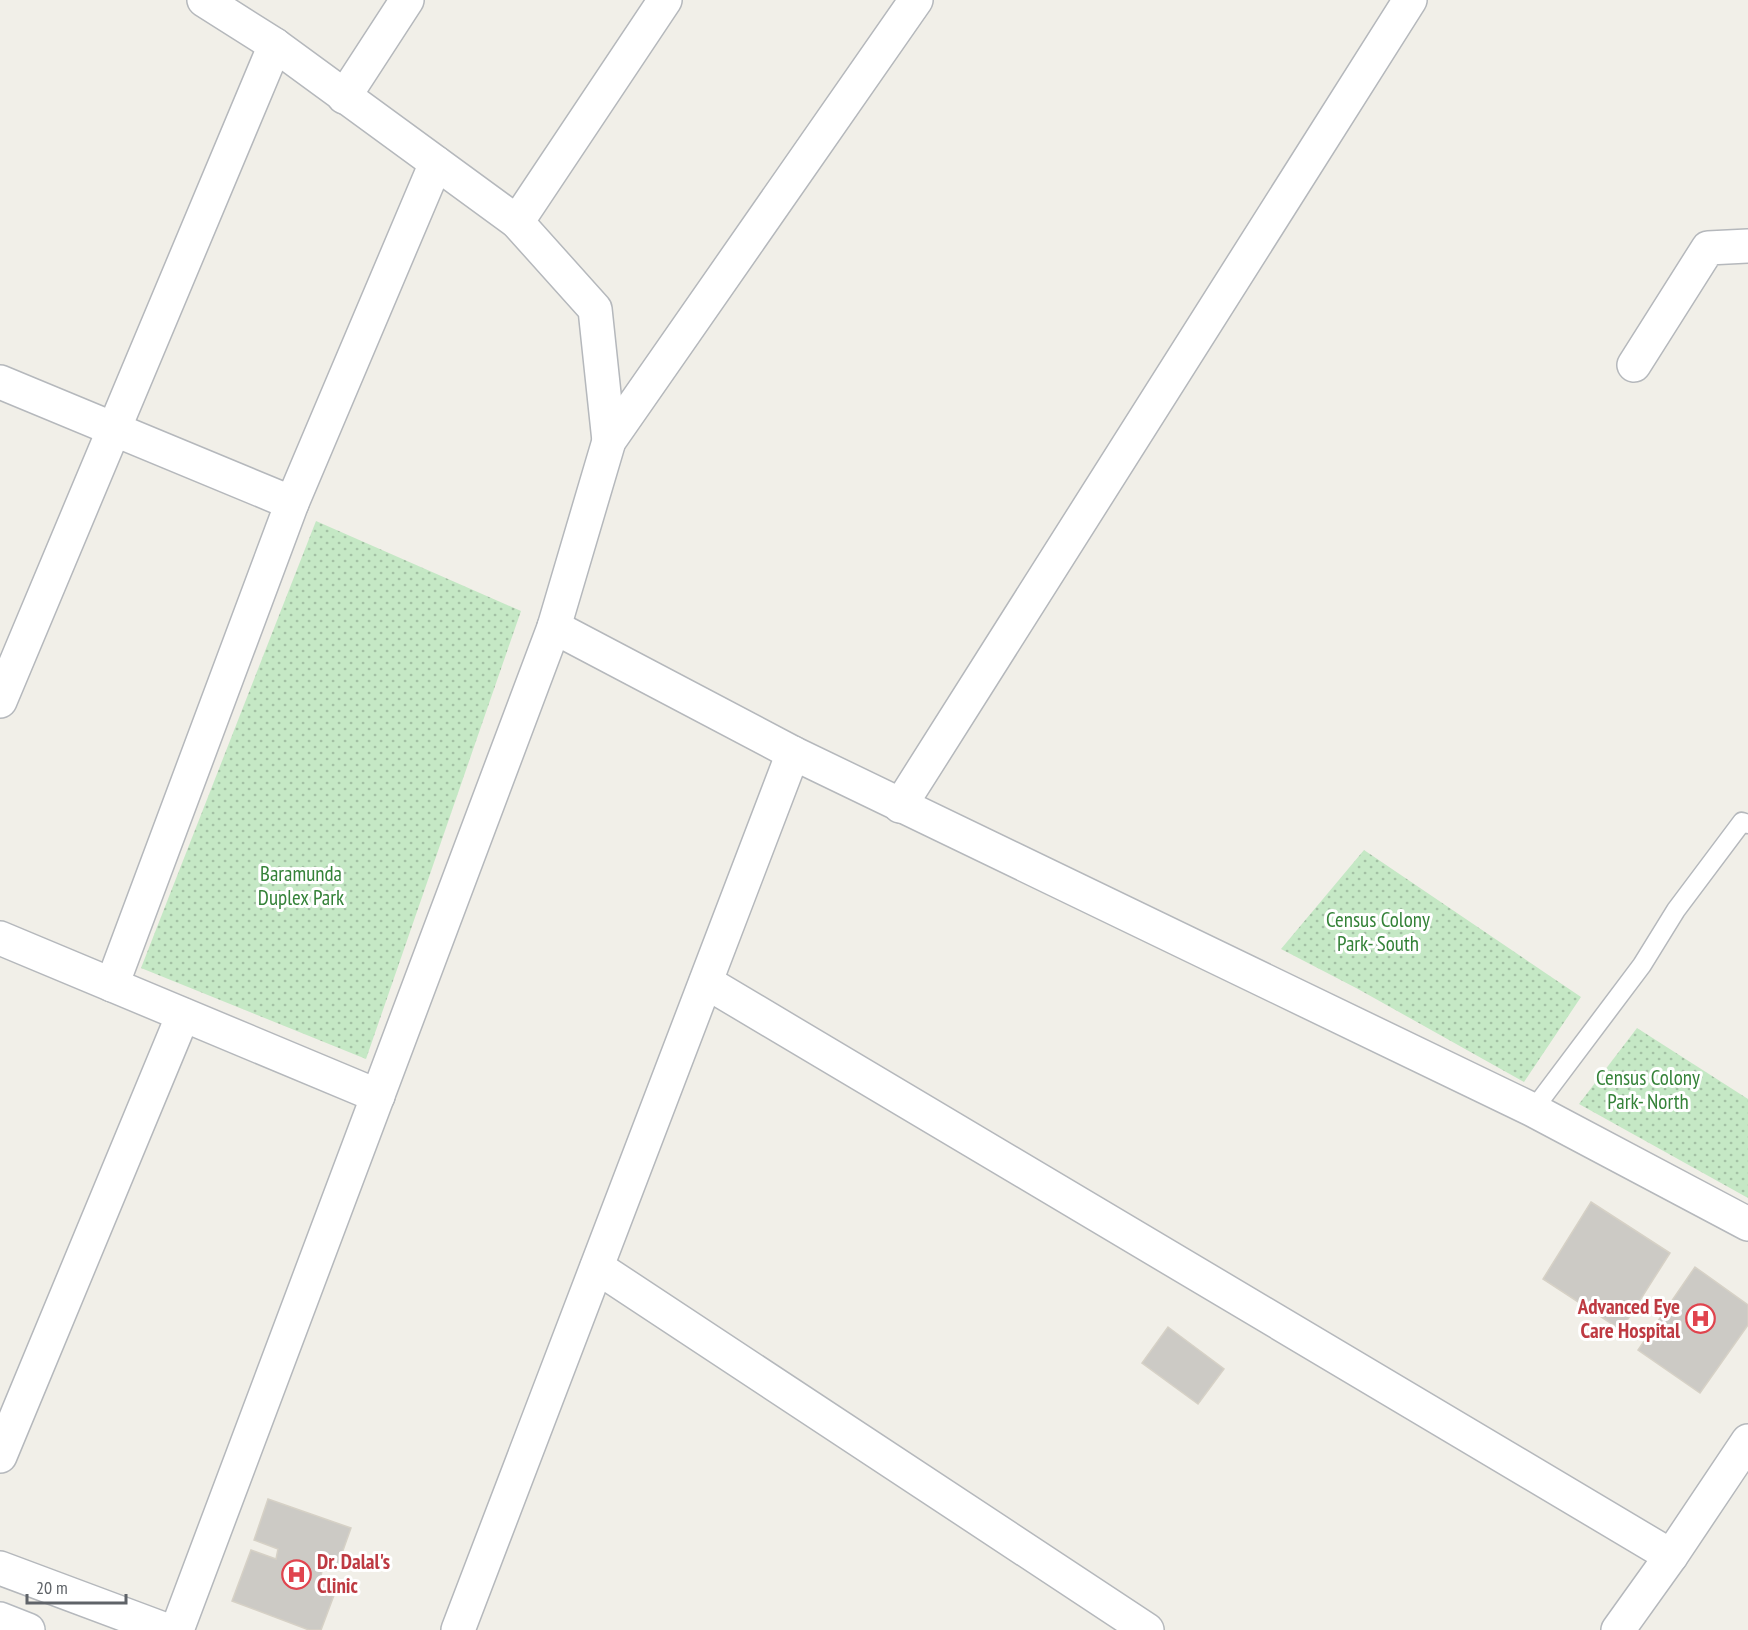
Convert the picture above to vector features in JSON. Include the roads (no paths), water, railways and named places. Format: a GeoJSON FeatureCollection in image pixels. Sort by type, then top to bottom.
{"type":"FeatureCollection","features":[{"type":"Feature","properties":{"kind":"street"},"geometry":{"type":"LineString","coordinates":[[204,0],[275,45],[517,222],[595,309],[609,441]]}},
{"type":"Feature","properties":{"kind":"street"},"geometry":{"type":"LineString","coordinates":[[344,97],[407,0]]}},
{"type":"Feature","properties":{"kind":"street"},"geometry":{"type":"LineString","coordinates":[[517,222],[665,0]]}},
{"type":"Feature","properties":{"kind":"street"},"geometry":{"type":"LineString","coordinates":[[177,1630],[554,627],[609,441],[916,0]]}},
{"type":"Feature","properties":{"kind":"street"},"geometry":{"type":"LineString","coordinates":[[900,806],[1410,0]]}},
{"type":"Feature","properties":{"kind":"street"},"geometry":{"type":"LineString","coordinates":[[0,701],[275,45]]}},
{"type":"Feature","properties":{"kind":"street"},"geometry":{"type":"LineString","coordinates":[[112,985],[292,503],[436,163]]}},
{"type":"Feature","properties":{"kind":"street"},"geometry":{"type":"LineString","coordinates":[[1634,365],[1708,248],[1748,246]]}},
{"type":"Feature","properties":{"kind":"street"},"geometry":{"type":"LineString","coordinates":[[0,382],[292,503]]}},
{"type":"Feature","properties":{"kind":"street"},"geometry":{"type":"LineString","coordinates":[[554,627],[793,753],[1533,1110],[1748,1224]]}},
{"type":"Feature","properties":{"kind":"street"},"geometry":{"type":"LineString","coordinates":[[458,1630],[793,753]]}},
{"type":"Feature","properties":{"kind":"street"},"geometry":{"type":"LineString","coordinates":[[0,938],[378,1096]]}},
{"type":"Feature","properties":{"kind":"street"},"geometry":{"type":"LineString","coordinates":[[706,982],[1671,1556]]}},
{"type":"Feature","properties":{"kind":"street"},"geometry":{"type":"LineString","coordinates":[[0,1456],[183,1014]]}},
{"type":"Feature","properties":{"kind":"street"},"geometry":{"type":"LineString","coordinates":[[597,1267],[1147,1630]]}},
{"type":"Feature","properties":{"kind":"street"},"geometry":{"type":"LineString","coordinates":[[1618,1630],[1748,1441]]}},
{"type":"Feature","properties":{"kind":"street"},"geometry":{"type":"LineString","coordinates":[[0,1568],[166,1630]]}},
{"type":"Feature","properties":{"kind":"street"},"geometry":{"type":"LineString","coordinates":[[0,1619],[28,1630]]}},
{"type":"Feature","properties":{"kind":"lane"},"geometry":{"type":"LineString","coordinates":[[1533,1110],[1642,964],[1676,910],[1742,822],[1748,824]]}},
{"type":"Feature","properties":{"kind":"place","name":"Advanced Eye Care Hospital"},"geometry":{"type":"Point","coordinates":[1701,1319]}},
{"type":"Feature","properties":{"kind":"place","name":"Dr. Dalal's Clinic"},"geometry":{"type":"Point","coordinates":[296,1574]}},
{"type":"Feature","properties":{"kind":"park label","name":"Baramunda Duplex Park"},"geometry":{"type":"Point","coordinates":[301,886]}},
{"type":"Feature","properties":{"kind":"park label","name":"Census Colony Park- South"},"geometry":{"type":"Point","coordinates":[1378,932]}},
{"type":"Feature","properties":{"kind":"park label","name":"Census Colony Park- North"},"geometry":{"type":"Point","coordinates":[1648,1090]}}]}
